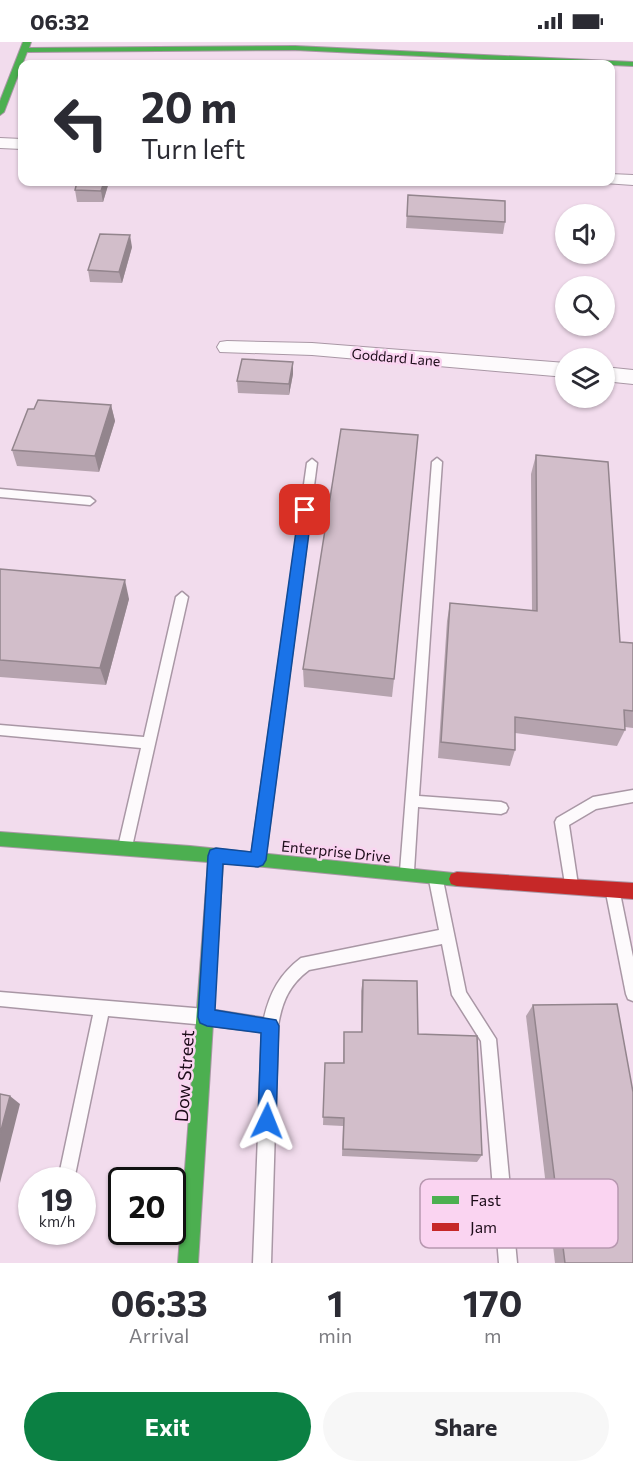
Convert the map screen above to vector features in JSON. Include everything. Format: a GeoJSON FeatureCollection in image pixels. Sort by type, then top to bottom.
{"type":"FeatureCollection","features":[{"type":"Feature","properties":{"kind":"street"},"geometry":{"type":"LineString","coordinates":[[25,46],[295,48],[548,60]]}},
{"type":"Feature","properties":{"kind":"street"},"geometry":{"type":"LineString","coordinates":[[615,63],[633,64]]}},
{"type":"Feature","properties":{"kind":"street"},"geometry":{"type":"LineString","coordinates":[[0,112],[18,64]]}},
{"type":"Feature","properties":{"kind":"street"},"geometry":{"type":"LineString","coordinates":[[0,143],[18,144]]}},
{"type":"Feature","properties":{"kind":"street"},"geometry":{"type":"LineString","coordinates":[[615,178],[633,180]]}},
{"type":"Feature","properties":{"kind":"street","name":"Goddard Lane"},"geometry":{"type":"LineString","coordinates":[[227,347],[312,349],[555,369]]}},
{"type":"Feature","properties":{"kind":"street"},"geometry":{"type":"LineString","coordinates":[[615,375],[633,377]]}},
{"type":"Feature","properties":{"kind":"street","name":"Enterprise Drive"},"geometry":{"type":"LineString","coordinates":[[0,839],[216,856],[436,879],[633,891]]}},
{"type":"Feature","properties":{"kind":"street","name":"Dow Street"},"geometry":{"type":"LineString","coordinates":[[188,1263],[207,1017],[216,856]]}},
{"type":"Feature","properties":{"kind":"lane"},"geometry":{"type":"LineString","coordinates":[[406,875],[437,462]]}},
{"type":"Feature","properties":{"kind":"lane"},"geometry":{"type":"LineString","coordinates":[[258,860],[312,464]]}},
{"type":"Feature","properties":{"kind":"lane"},"geometry":{"type":"LineString","coordinates":[[0,493],[90,501]]}},
{"type":"Feature","properties":{"kind":"lane"},"geometry":{"type":"LineString","coordinates":[[125,849],[182,597]]}},
{"type":"Feature","properties":{"kind":"lane"},"geometry":{"type":"LineString","coordinates":[[0,730],[149,742]]}},
{"type":"Feature","properties":{"kind":"lane"},"geometry":{"type":"LineString","coordinates":[[571,889],[562,822],[593,803],[633,796]]}},
{"type":"Feature","properties":{"kind":"lane"},"geometry":{"type":"LineString","coordinates":[[412,801],[501,808]]}},
{"type":"Feature","properties":{"kind":"lane"},"geometry":{"type":"LineString","coordinates":[[436,879],[459,995],[488,1039],[500,1179]]}},
{"type":"Feature","properties":{"kind":"lane"},"geometry":{"type":"LineString","coordinates":[[613,890],[633,994]]}},
{"type":"Feature","properties":{"kind":"lane"},"geometry":{"type":"LineString","coordinates":[[262,1263],[270,1026],[275,1000],[290,974],[306,963],[446,936]]}},
{"type":"Feature","properties":{"kind":"lane"},"geometry":{"type":"LineString","coordinates":[[0,999],[207,1017],[270,1026]]}},
{"type":"Feature","properties":{"kind":"lane"},"geometry":{"type":"LineString","coordinates":[[69,1167],[102,1008]]}},
{"type":"Feature","properties":{"kind":"lane"},"geometry":{"type":"LineString","coordinates":[[507,1248],[508,1263]]}},
{"type":"Feature","properties":{"kind":"building"},"geometry":{"type":"Polygon","coordinates":[[[76,186],[103,186],[101,191],[75,190],[76,186]]]}},
{"type":"Feature","properties":{"kind":"building"},"geometry":{"type":"Polygon","coordinates":[[[408,195],[505,201],[505,222],[407,216],[408,195]]]}},
{"type":"Feature","properties":{"kind":"building"},"geometry":{"type":"Polygon","coordinates":[[[100,234],[130,235],[119,272],[88,270],[100,234]]]}},
{"type":"Feature","properties":{"kind":"building"},"geometry":{"type":"Polygon","coordinates":[[[242,359],[293,362],[289,384],[237,381],[242,359]]]}},
{"type":"Feature","properties":{"kind":"building"},"geometry":{"type":"Polygon","coordinates":[[[38,400],[111,405],[95,456],[12,450],[28,409],[34,409],[38,400]]]}},
{"type":"Feature","properties":{"kind":"building"},"geometry":{"type":"Polygon","coordinates":[[[341,429],[418,435],[394,679],[303,669],[341,429]]]}},
{"type":"Feature","properties":{"kind":"building"},"geometry":{"type":"Polygon","coordinates":[[[536,455],[608,462],[620,642],[633,643],[633,711],[624,710],[625,730],[515,717],[515,750],[441,742],[450,603],[537,611],[536,455]]]}},
{"type":"Feature","properties":{"kind":"building"},"geometry":{"type":"Polygon","coordinates":[[[0,569],[125,580],[100,668],[0,660],[0,569]]]}},
{"type":"Feature","properties":{"kind":"building"},"geometry":{"type":"Polygon","coordinates":[[[363,980],[417,981],[418,1034],[477,1036],[482,1155],[343,1149],[344,1118],[323,1117],[325,1063],[344,1063],[344,1032],[362,1032],[363,980]]]}},
{"type":"Feature","properties":{"kind":"building"},"geometry":{"type":"Polygon","coordinates":[[[617,1004],[633,1092],[633,1263],[565,1263],[563,1248],[618,1248],[618,1179],[555,1179],[533,1005],[617,1004]]]}},
{"type":"Feature","properties":{"kind":"building"},"geometry":{"type":"Polygon","coordinates":[[[0,1094],[10,1096],[0,1134],[0,1094]]]}},
{"type":"Feature","properties":{"kind":"traffic: fast"},"geometry":{"type":"LineString","coordinates":[[20,60],[27,42]]}},
{"type":"Feature","properties":{"kind":"traffic: fast"},"geometry":{"type":"LineString","coordinates":[[24,50],[295,48],[548,60]]}},
{"type":"Feature","properties":{"kind":"traffic: fast"},"geometry":{"type":"LineString","coordinates":[[615,63],[633,64]]}},
{"type":"Feature","properties":{"kind":"traffic: fast"},"geometry":{"type":"LineString","coordinates":[[0,112],[18,65]]}},
{"type":"Feature","properties":{"kind":"traffic: fast"},"geometry":{"type":"LineString","coordinates":[[0,839],[190,853],[457,879]]}},
{"type":"Feature","properties":{"kind":"traffic: fast"},"geometry":{"type":"LineString","coordinates":[[188,1263],[216,856]]}},
{"type":"Feature","properties":{"kind":"traffic: jam"},"geometry":{"type":"LineString","coordinates":[[457,879],[633,891]]}},
{"type":"Feature","properties":{"kind":"route"},"geometry":{"type":"LineString","coordinates":[[267,1121],[270,1026],[207,1017],[216,856],[258,860],[305,510]]}}]}
